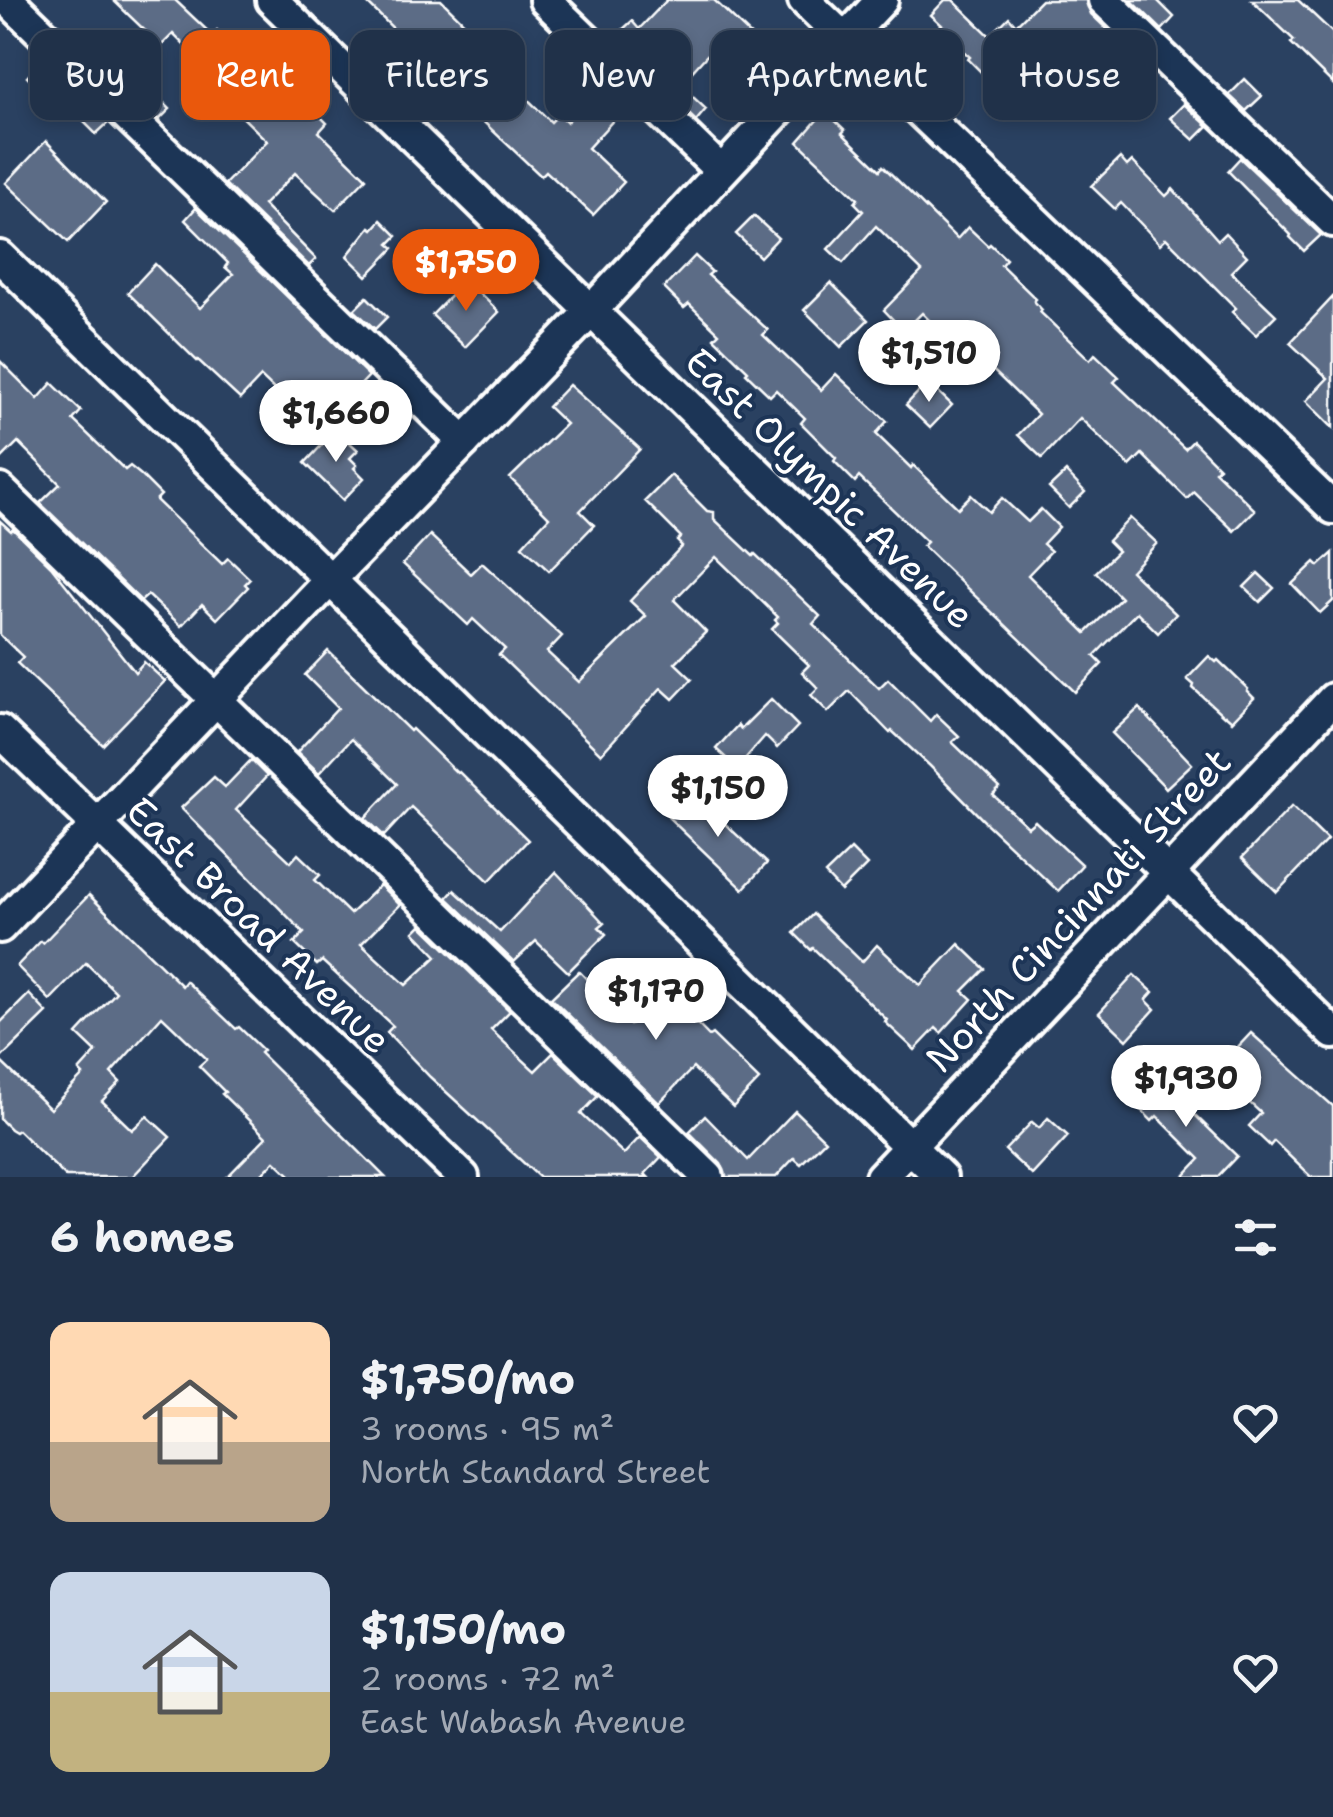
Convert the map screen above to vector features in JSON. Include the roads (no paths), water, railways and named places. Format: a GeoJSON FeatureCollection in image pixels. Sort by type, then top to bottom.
{"type":"FeatureCollection","features":[{"type":"Feature","properties":{"kind":"street"},"geometry":{"type":"LineString","coordinates":[[8,0],[464,442]]}},
{"type":"Feature","properties":{"kind":"street","name":"East Olympic Avenue"},"geometry":{"type":"LineString","coordinates":[[272,0],[1333,1033]]}},
{"type":"Feature","properties":{"kind":"street"},"geometry":{"type":"LineString","coordinates":[[544,0],[721,171]]}},
{"type":"Feature","properties":{"kind":"street"},"geometry":{"type":"LineString","coordinates":[[804,0],[834,30]]}},
{"type":"Feature","properties":{"kind":"street"},"geometry":{"type":"LineString","coordinates":[[854,30],[882,0]]}},
{"type":"Feature","properties":{"kind":"street"},"geometry":{"type":"LineString","coordinates":[[1104,0],[1333,221]]}},
{"type":"Feature","properties":{"kind":"street"},"geometry":{"type":"LineString","coordinates":[[0,927],[769,120]]}},
{"type":"Feature","properties":{"kind":"street"},"geometry":{"type":"LineString","coordinates":[[928,120],[1333,508]]}},
{"type":"Feature","properties":{"kind":"street"},"geometry":{"type":"LineString","coordinates":[[0,257],[941,1177]]}},
{"type":"Feature","properties":{"kind":"street"},"geometry":{"type":"LineString","coordinates":[[0,490],[708,1177]]}},
{"type":"Feature","properties":{"kind":"street","name":"North Cincinnati Street"},"geometry":{"type":"LineString","coordinates":[[881,1177],[1333,699]]}},
{"type":"Feature","properties":{"kind":"street","name":"East Broad Avenue"},"geometry":{"type":"LineString","coordinates":[[0,731],[463,1177]]}}]}
